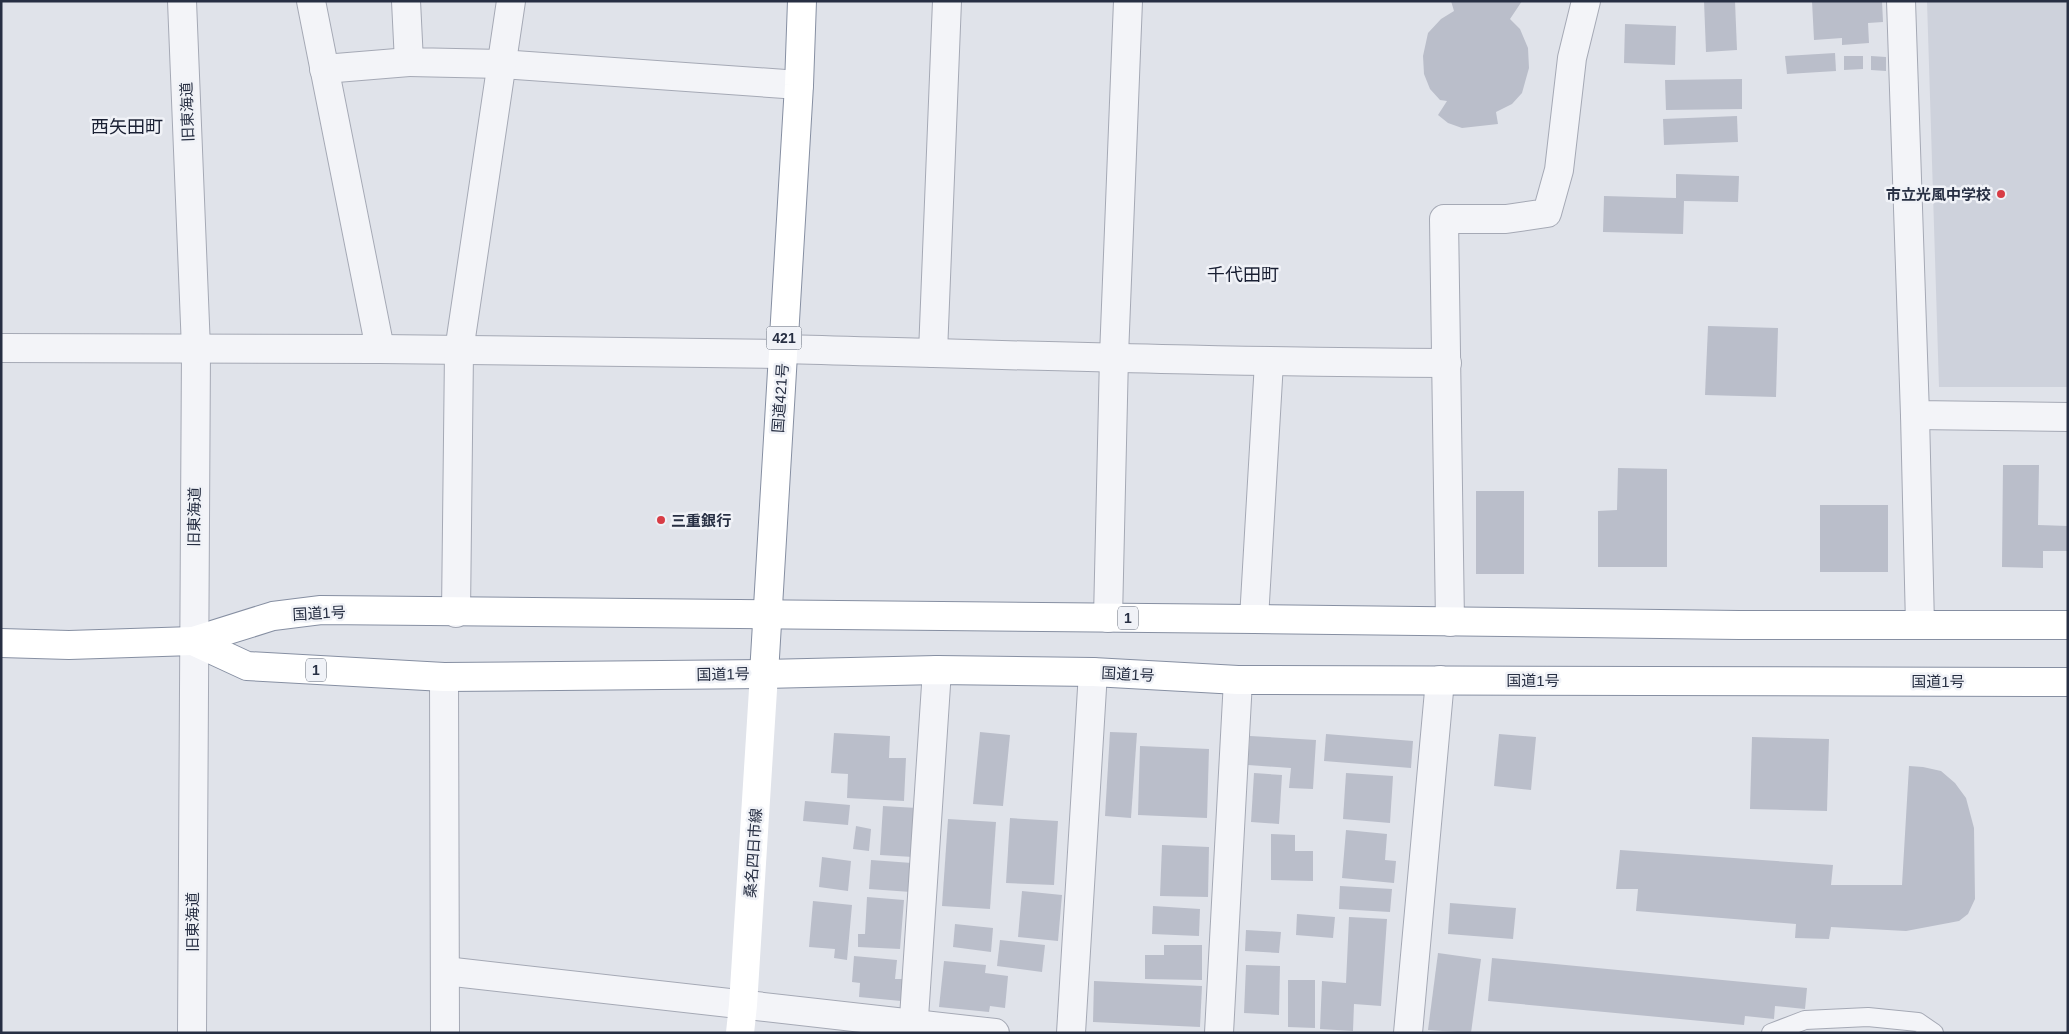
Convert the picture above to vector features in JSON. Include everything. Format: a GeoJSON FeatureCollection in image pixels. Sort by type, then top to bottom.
{"type":"FeatureCollection","features":[{"type":"Feature","properties":{"kind":"main road","name":"国道421号"},"geometry":{"type":"LineString","coordinates":[[764,674],[799,84],[802,1]]}},
{"type":"Feature","properties":{"kind":"main road","name":"国道1号"},"geometry":{"type":"LineString","coordinates":[[1,644],[69,645],[193,641],[272,616],[321,610],[456,613],[1739,625],[2068,625]]}},
{"type":"Feature","properties":{"kind":"main road","name":"国道1号"},"geometry":{"type":"LineString","coordinates":[[193,641],[247,666],[444,677],[764,674],[937,670],[1093,672],[1238,680],[2068,682]]}},
{"type":"Feature","properties":{"kind":"main road","name":"桑名四日市線"},"geometry":{"type":"LineString","coordinates":[[740,1033],[764,674]]}},
{"type":"Feature","properties":{"kind":"street","name":"旧東海道"},"geometry":{"type":"LineString","coordinates":[[182,1],[196,348],[192,1033]]}},
{"type":"Feature","properties":{"kind":"street"},"geometry":{"type":"LineString","coordinates":[[311,1],[380,349]]}},
{"type":"Feature","properties":{"kind":"street"},"geometry":{"type":"LineString","coordinates":[[406,1],[409,62]]}},
{"type":"Feature","properties":{"kind":"street"},"geometry":{"type":"LineString","coordinates":[[456,613],[460,351],[511,1]]}},
{"type":"Feature","properties":{"kind":"street"},"geometry":{"type":"LineString","coordinates":[[933,353],[947,1]]}},
{"type":"Feature","properties":{"kind":"street"},"geometry":{"type":"LineString","coordinates":[[1108,618],[1114,356],[1128,1]]}},
{"type":"Feature","properties":{"kind":"street"},"geometry":{"type":"LineString","coordinates":[[1450,622],[1444,219],[1506,219],[1547,213],[1559,170],[1572,58],[1586,1]]}},
{"type":"Feature","properties":{"kind":"street"},"geometry":{"type":"LineString","coordinates":[[1901,1],[1920,625]]}},
{"type":"Feature","properties":{"kind":"street"},"geometry":{"type":"LineString","coordinates":[[324,69],[409,62],[502,64],[799,84]]}},
{"type":"Feature","properties":{"kind":"street"},"geometry":{"type":"LineString","coordinates":[[1,348],[933,353],[1114,356],[1269,362],[1447,363]]}},
{"type":"Feature","properties":{"kind":"street"},"geometry":{"type":"LineString","coordinates":[[1254,619],[1269,362]]}},
{"type":"Feature","properties":{"kind":"street"},"geometry":{"type":"LineString","coordinates":[[1915,415],[2068,417]]}},
{"type":"Feature","properties":{"kind":"street"},"geometry":{"type":"LineString","coordinates":[[914,1029],[937,670]]}},
{"type":"Feature","properties":{"kind":"street"},"geometry":{"type":"LineString","coordinates":[[1071,1033],[1093,672]]}},
{"type":"Feature","properties":{"kind":"street"},"geometry":{"type":"LineString","coordinates":[[444,677],[444,1033]]}},
{"type":"Feature","properties":{"kind":"street"},"geometry":{"type":"LineString","coordinates":[[1219,1033],[1238,680]]}},
{"type":"Feature","properties":{"kind":"street"},"geometry":{"type":"LineString","coordinates":[[1408,1033],[1440,680]]}},
{"type":"Feature","properties":{"kind":"street"},"geometry":{"type":"LineString","coordinates":[[445,971],[743,1005],[914,1029],[995,1033]]}},
{"type":"Feature","properties":{"kind":"lane"},"geometry":{"type":"LineString","coordinates":[[1770,1033],[1805,1020],[1868,1018],[1918,1022],[1934,1033]]}},
{"type":"Feature","properties":{"kind":"shaded area","name":"市立光風中学校"},"geometry":{"type":"Polygon","coordinates":[[[1927,1],[2068,1],[2068,387],[1939,387],[1927,1]]]}},
{"type":"Feature","properties":{"kind":"building"},"geometry":{"type":"Polygon","coordinates":[[[1451,1],[1522,1],[1510,19],[1520,29],[1528,48],[1529,68],[1522,93],[1512,104],[1496,112],[1498,124],[1462,128],[1448,123],[1438,115],[1447,101],[1440,100],[1430,89],[1424,74],[1423,56],[1428,33],[1441,19],[1454,11],[1451,1]]]}},
{"type":"Feature","properties":{"kind":"building"},"geometry":{"type":"Polygon","coordinates":[[[1704,1],[1735,1],[1737,50],[1706,52],[1704,1]]]}},
{"type":"Feature","properties":{"kind":"building"},"geometry":{"type":"Polygon","coordinates":[[[1812,1],[1882,1],[1883,22],[1868,23],[1869,43],[1842,45],[1842,38],[1814,40],[1812,1]]]}},
{"type":"Feature","properties":{"kind":"building"},"geometry":{"type":"Polygon","coordinates":[[[1625,24],[1676,26],[1675,65],[1624,63],[1625,24]]]}},
{"type":"Feature","properties":{"kind":"building"},"geometry":{"type":"Polygon","coordinates":[[[1835,53],[1836,71],[1787,74],[1785,56],[1835,53]]]}},
{"type":"Feature","properties":{"kind":"building"},"geometry":{"type":"Polygon","coordinates":[[[1844,56],[1863,56],[1863,69],[1844,70],[1844,56]]]}},
{"type":"Feature","properties":{"kind":"building"},"geometry":{"type":"Polygon","coordinates":[[[1871,56],[1886,57],[1886,71],[1871,70],[1871,56]]]}},
{"type":"Feature","properties":{"kind":"building"},"geometry":{"type":"Polygon","coordinates":[[[1742,79],[1742,109],[1666,110],[1665,80],[1742,79]]]}},
{"type":"Feature","properties":{"kind":"building"},"geometry":{"type":"Polygon","coordinates":[[[1737,116],[1738,142],[1664,145],[1663,119],[1737,116]]]}},
{"type":"Feature","properties":{"kind":"building"},"geometry":{"type":"Polygon","coordinates":[[[1676,174],[1739,176],[1738,202],[1684,201],[1683,234],[1603,232],[1604,196],[1676,198],[1676,174]]]}},
{"type":"Feature","properties":{"kind":"building"},"geometry":{"type":"Polygon","coordinates":[[[1708,326],[1778,328],[1776,397],[1705,395],[1708,326]]]}},
{"type":"Feature","properties":{"kind":"building"},"geometry":{"type":"Polygon","coordinates":[[[2003,465],[2039,465],[2038,525],[2068,526],[2068,551],[2043,551],[2043,568],[2002,567],[2003,465]]]}},
{"type":"Feature","properties":{"kind":"building"},"geometry":{"type":"Polygon","coordinates":[[[1618,468],[1667,469],[1667,567],[1598,567],[1598,511],[1617,510],[1618,468]]]}},
{"type":"Feature","properties":{"kind":"building"},"geometry":{"type":"Polygon","coordinates":[[[1476,491],[1524,491],[1524,574],[1476,574],[1476,491]]]}},
{"type":"Feature","properties":{"kind":"building"},"geometry":{"type":"Polygon","coordinates":[[[1820,505],[1888,505],[1888,572],[1820,572],[1820,505]]]}},
{"type":"Feature","properties":{"kind":"building"},"geometry":{"type":"Polygon","coordinates":[[[980,732],[1010,735],[1003,806],[973,804],[980,732]]]}},
{"type":"Feature","properties":{"kind":"building"},"geometry":{"type":"Polygon","coordinates":[[[1110,732],[1137,733],[1131,818],[1105,816],[1110,732]]]}},
{"type":"Feature","properties":{"kind":"building"},"geometry":{"type":"Polygon","coordinates":[[[834,733],[890,736],[889,758],[906,758],[904,801],[847,798],[848,774],[831,773],[834,733]]]}},
{"type":"Feature","properties":{"kind":"building"},"geometry":{"type":"Polygon","coordinates":[[[1326,734],[1413,741],[1411,768],[1324,761],[1326,734]]]}},
{"type":"Feature","properties":{"kind":"building"},"geometry":{"type":"Polygon","coordinates":[[[1499,734],[1536,737],[1531,790],[1494,786],[1499,734]]]}},
{"type":"Feature","properties":{"kind":"building"},"geometry":{"type":"Polygon","coordinates":[[[1250,736],[1316,740],[1313,789],[1289,788],[1291,768],[1248,765],[1250,736]]]}},
{"type":"Feature","properties":{"kind":"building"},"geometry":{"type":"Polygon","coordinates":[[[1752,737],[1829,739],[1827,811],[1750,809],[1752,737]]]}},
{"type":"Feature","properties":{"kind":"building"},"geometry":{"type":"Polygon","coordinates":[[[1140,746],[1209,749],[1207,818],[1138,815],[1140,746]]]}},
{"type":"Feature","properties":{"kind":"building"},"geometry":{"type":"Polygon","coordinates":[[[1909,766],[1941,771],[1955,783],[1966,798],[1974,828],[1975,899],[1968,914],[1959,921],[1906,931],[1831,927],[1829,939],[1795,938],[1796,924],[1636,911],[1638,889],[1616,889],[1620,850],[1833,865],[1831,885],[1902,885],[1909,766]]]}},
{"type":"Feature","properties":{"kind":"building"},"geometry":{"type":"Polygon","coordinates":[[[1254,773],[1282,775],[1279,824],[1251,822],[1254,773]]]}},
{"type":"Feature","properties":{"kind":"building"},"geometry":{"type":"Polygon","coordinates":[[[1346,773],[1393,776],[1390,823],[1343,819],[1346,773]]]}},
{"type":"Feature","properties":{"kind":"building"},"geometry":{"type":"Polygon","coordinates":[[[805,801],[850,805],[848,825],[803,821],[805,801]]]}},
{"type":"Feature","properties":{"kind":"building"},"geometry":{"type":"Polygon","coordinates":[[[883,806],[917,808],[913,857],[880,855],[883,806]]]}},
{"type":"Feature","properties":{"kind":"building"},"geometry":{"type":"Polygon","coordinates":[[[1010,818],[1058,821],[1054,885],[1006,883],[1010,818]]]}},
{"type":"Feature","properties":{"kind":"building"},"geometry":{"type":"Polygon","coordinates":[[[948,819],[996,822],[990,909],[942,906],[948,819]]]}},
{"type":"Feature","properties":{"kind":"building"},"geometry":{"type":"Polygon","coordinates":[[[856,826],[871,829],[869,851],[853,849],[856,826]]]}},
{"type":"Feature","properties":{"kind":"building"},"geometry":{"type":"Polygon","coordinates":[[[1346,830],[1387,834],[1385,860],[1396,861],[1394,883],[1342,878],[1346,830]]]}},
{"type":"Feature","properties":{"kind":"building"},"geometry":{"type":"Polygon","coordinates":[[[1271,834],[1295,835],[1295,851],[1313,851],[1313,881],[1271,880],[1271,834]]]}},
{"type":"Feature","properties":{"kind":"building"},"geometry":{"type":"Polygon","coordinates":[[[1162,845],[1209,847],[1208,897],[1160,896],[1162,845]]]}},
{"type":"Feature","properties":{"kind":"building"},"geometry":{"type":"Polygon","coordinates":[[[822,857],[851,861],[848,891],[819,887],[822,857]]]}},
{"type":"Feature","properties":{"kind":"building"},"geometry":{"type":"Polygon","coordinates":[[[871,860],[912,863],[911,892],[869,889],[871,860]]]}},
{"type":"Feature","properties":{"kind":"building"},"geometry":{"type":"Polygon","coordinates":[[[1340,886],[1392,889],[1390,912],[1339,909],[1340,886]]]}},
{"type":"Feature","properties":{"kind":"building"},"geometry":{"type":"Polygon","coordinates":[[[1022,891],[1062,895],[1058,941],[1018,937],[1022,891]]]}},
{"type":"Feature","properties":{"kind":"building"},"geometry":{"type":"Polygon","coordinates":[[[867,897],[904,900],[900,949],[858,947],[858,934],[865,934],[867,897]]]}},
{"type":"Feature","properties":{"kind":"building"},"geometry":{"type":"Polygon","coordinates":[[[813,901],[852,905],[847,960],[834,958],[835,949],[809,947],[813,901]]]}},
{"type":"Feature","properties":{"kind":"building"},"geometry":{"type":"Polygon","coordinates":[[[1450,903],[1516,908],[1513,939],[1448,934],[1450,903]]]}},
{"type":"Feature","properties":{"kind":"building"},"geometry":{"type":"Polygon","coordinates":[[[1153,906],[1200,909],[1199,936],[1152,934],[1153,906]]]}},
{"type":"Feature","properties":{"kind":"building"},"geometry":{"type":"Polygon","coordinates":[[[1297,914],[1335,917],[1333,938],[1296,935],[1297,914]]]}},
{"type":"Feature","properties":{"kind":"building"},"geometry":{"type":"Polygon","coordinates":[[[1349,917],[1387,919],[1381,1006],[1354,1004],[1353,1031],[1320,1029],[1322,981],[1346,983],[1349,917]]]}},
{"type":"Feature","properties":{"kind":"building"},"geometry":{"type":"Polygon","coordinates":[[[955,924],[993,928],[991,952],[953,947],[955,924]]]}},
{"type":"Feature","properties":{"kind":"building"},"geometry":{"type":"Polygon","coordinates":[[[1246,930],[1281,932],[1279,953],[1245,951],[1246,930]]]}},
{"type":"Feature","properties":{"kind":"building"},"geometry":{"type":"Polygon","coordinates":[[[1000,940],[1045,945],[1042,972],[997,966],[1000,940]]]}},
{"type":"Feature","properties":{"kind":"building"},"geometry":{"type":"Polygon","coordinates":[[[1164,945],[1202,945],[1202,980],[1145,979],[1145,955],[1164,955],[1164,945]]]}},
{"type":"Feature","properties":{"kind":"building"},"geometry":{"type":"Polygon","coordinates":[[[1438,953],[1481,959],[1471,1033],[1428,1030],[1438,953]]]}},
{"type":"Feature","properties":{"kind":"building"},"geometry":{"type":"Polygon","coordinates":[[[854,956],[897,960],[895,979],[903,979],[901,1001],[859,997],[860,983],[852,982],[854,956]]]}},
{"type":"Feature","properties":{"kind":"building"},"geometry":{"type":"Polygon","coordinates":[[[1492,958],[1807,988],[1805,1009],[1775,1006],[1774,1019],[1745,1016],[1744,1025],[1488,1001],[1492,958]]]}},
{"type":"Feature","properties":{"kind":"building"},"geometry":{"type":"Polygon","coordinates":[[[944,961],[986,965],[985,973],[1008,976],[1005,1008],[990,1006],[989,1012],[939,1007],[944,961]]]}},
{"type":"Feature","properties":{"kind":"building"},"geometry":{"type":"Polygon","coordinates":[[[1246,965],[1280,966],[1279,1015],[1244,1013],[1246,965]]]}},
{"type":"Feature","properties":{"kind":"building"},"geometry":{"type":"Polygon","coordinates":[[[1288,980],[1315,980],[1315,1028],[1288,1027],[1288,980]]]}},
{"type":"Feature","properties":{"kind":"building"},"geometry":{"type":"Polygon","coordinates":[[[1094,981],[1202,986],[1200,1027],[1093,1022],[1094,981]]]}},
{"type":"Feature","properties":{"kind":"place","name":"市立光風中学校"},"geometry":{"type":"Point","coordinates":[2001,194]}},
{"type":"Feature","properties":{"kind":"place","name":"三重銀行"},"geometry":{"type":"Point","coordinates":[661,520]}},
{"type":"Feature","properties":{"kind":"district","name":"西矢田町"},"geometry":{"type":"Point","coordinates":[127,127]}},
{"type":"Feature","properties":{"kind":"district","name":"千代田町"},"geometry":{"type":"Point","coordinates":[1243,275]}}]}
